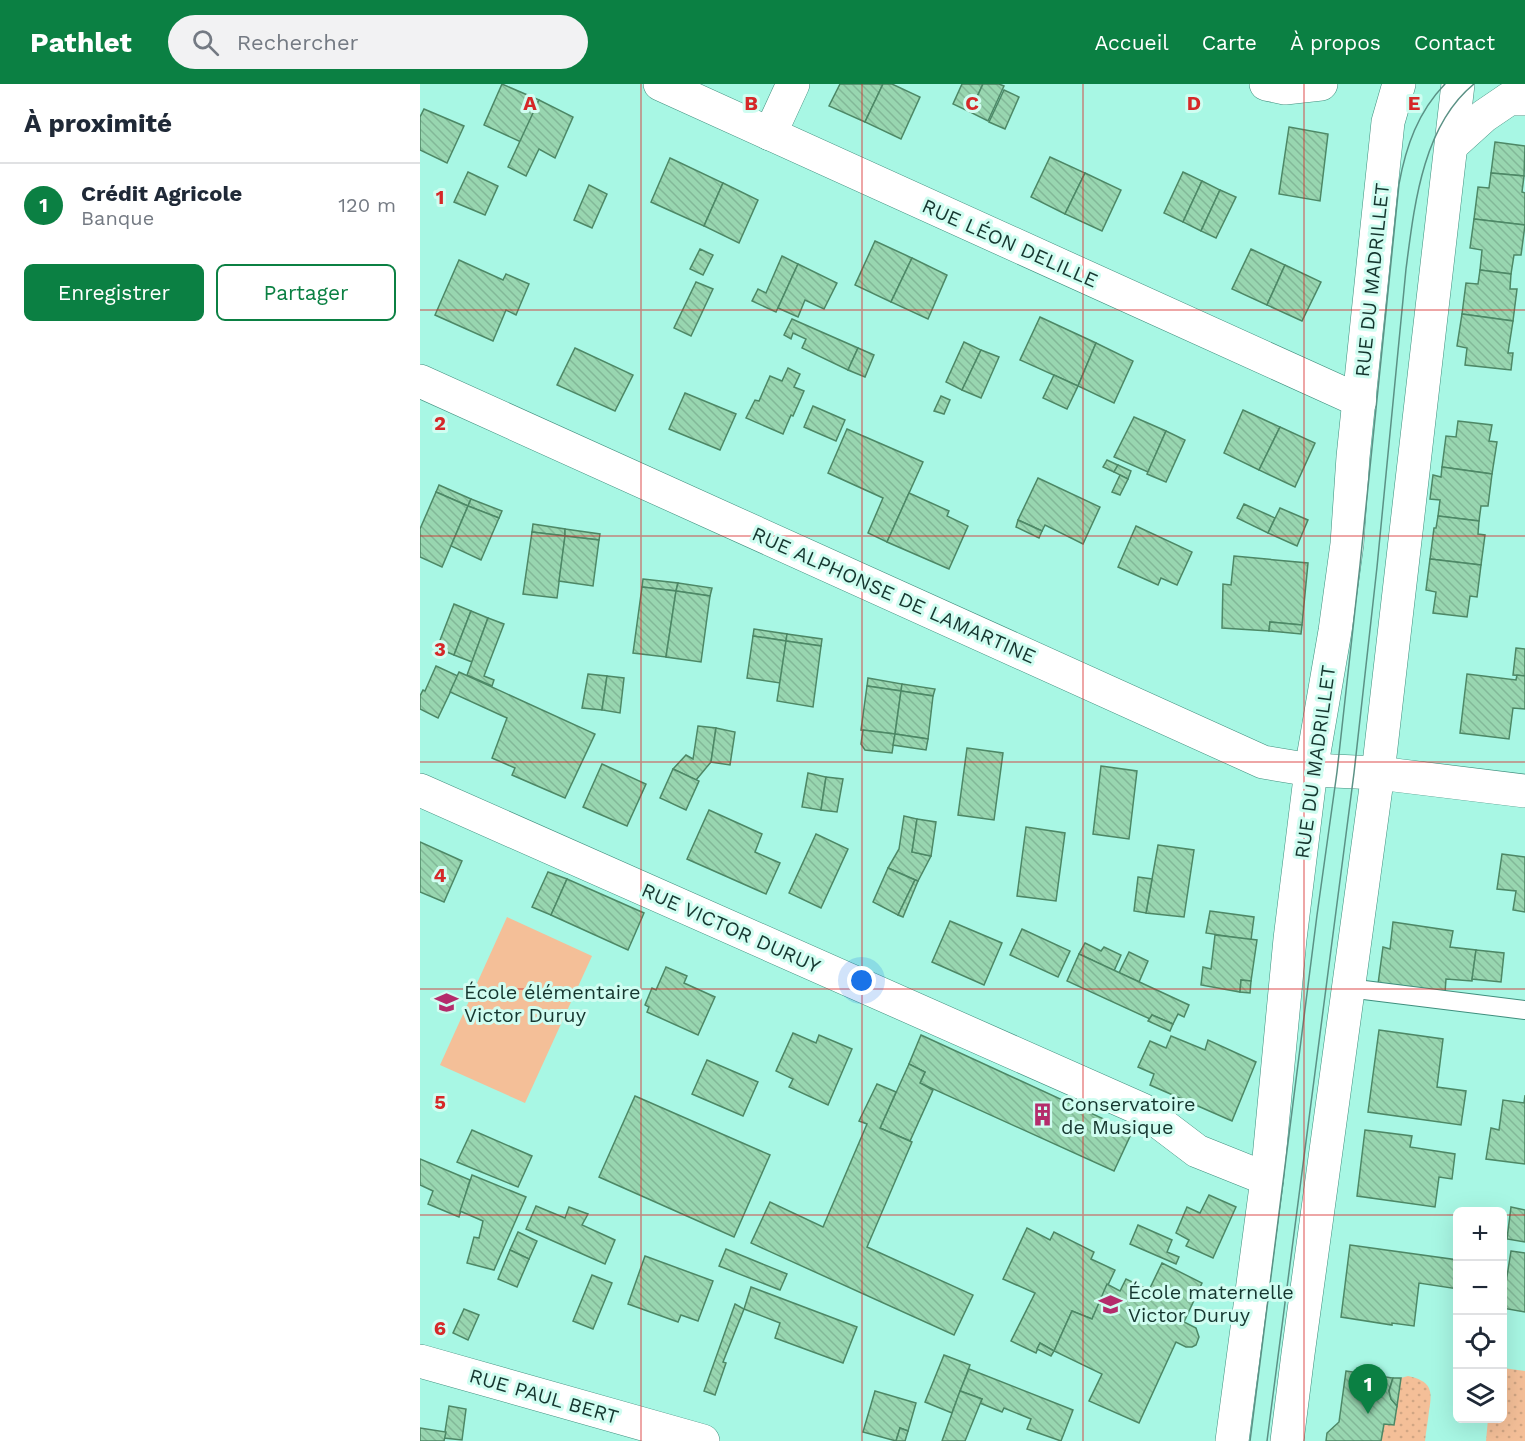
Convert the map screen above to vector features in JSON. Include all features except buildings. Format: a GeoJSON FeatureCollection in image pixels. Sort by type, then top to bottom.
{"type":"FeatureCollection","features":[{"type":"Feature","properties":{"kind":"street","name":"RUE LÉON DELILLE"},"geometry":{"type":"LineString","coordinates":[[660,84],[1360,401]]}},
{"type":"Feature","properties":{"kind":"street"},"geometry":{"type":"LineString","coordinates":[[770,135],[793,84]]}},
{"type":"Feature","properties":{"kind":"street"},"geometry":{"type":"LineString","coordinates":[[1266,84],[1285,88],[1321,84]]}},
{"type":"Feature","properties":{"kind":"street","name":"RUE DU MADRILLET"},"geometry":{"type":"LineString","coordinates":[[1232,1441],[1266,1179],[1290,939],[1311,770],[1344,566],[1372,262],[1388,122],[1399,84]]}},
{"type":"Feature","properties":{"kind":"street"},"geometry":{"type":"LineString","coordinates":[[1287,1441],[1378,773],[1458,84]]}},
{"type":"Feature","properties":{"kind":"street"},"geometry":{"type":"LineString","coordinates":[[1452,145],[1484,116],[1509,99],[1525,99]]}},
{"type":"Feature","properties":{"kind":"street","name":"RUE ALPHONSE DE LAMARTINE"},"geometry":{"type":"LineString","coordinates":[[420,381],[1263,762],[1311,770],[1378,773],[1525,791]]}},
{"type":"Feature","properties":{"kind":"street","name":"RUE VICTOR DURUY"},"geometry":{"type":"LineString","coordinates":[[420,790],[1143,1110],[1197,1151],[1266,1179]]}},
{"type":"Feature","properties":{"kind":"street","name":"RUE PAUL BERT"},"geometry":{"type":"LineString","coordinates":[[420,1361],[703,1441]]}},
{"type":"Feature","properties":{"kind":"lane"},"geometry":{"type":"LineString","coordinates":[[1348,988],[1525,1010]]}},
{"type":"Feature","properties":{"kind":"shaded area"},"geometry":{"type":"Polygon","coordinates":[[[507,917],[592,956],[525,1103],[440,1065],[507,917]]]}},
{"type":"Feature","properties":{"kind":"shaded area"},"geometry":{"type":"Polygon","coordinates":[[[1507,1369],[1525,1371],[1525,1441],[1486,1441],[1488,1423],[1507,1423],[1507,1369]]]}},
{"type":"Feature","properties":{"kind":"shaded area"},"geometry":{"type":"Polygon","coordinates":[[[1408,1376],[1422,1381],[1429,1388],[1431,1397],[1425,1441],[1381,1441],[1384,1424],[1394,1425],[1401,1378],[1408,1376]]]}},
{"type":"Feature","properties":{"kind":"tram line"},"geometry":{"type":"LineString","coordinates":[[1250,1441],[1337,772],[1399,184],[1414,130],[1427,106],[1445,84]]}},
{"type":"Feature","properties":{"kind":"tram line"},"geometry":{"type":"LineString","coordinates":[[1267,1441],[1354,773],[1413,220],[1417,195],[1432,145],[1456,102],[1474,84]]}},
{"type":"Feature","properties":{"kind":"place","name":"École élémentaire Victor Duruy"},"geometry":{"type":"Point","coordinates":[446,1003]}},
{"type":"Feature","properties":{"kind":"place","name":"Conservatoire de Musique"},"geometry":{"type":"Point","coordinates":[1043,1115]}},
{"type":"Feature","properties":{"kind":"place","name":"École maternelle Victor Duruy"},"geometry":{"type":"Point","coordinates":[1110,1304]}},
{"type":"Feature","properties":{"kind":"place","name":"Crédit Agricole"},"geometry":{"type":"Point","coordinates":[1368,1414]}}]}
